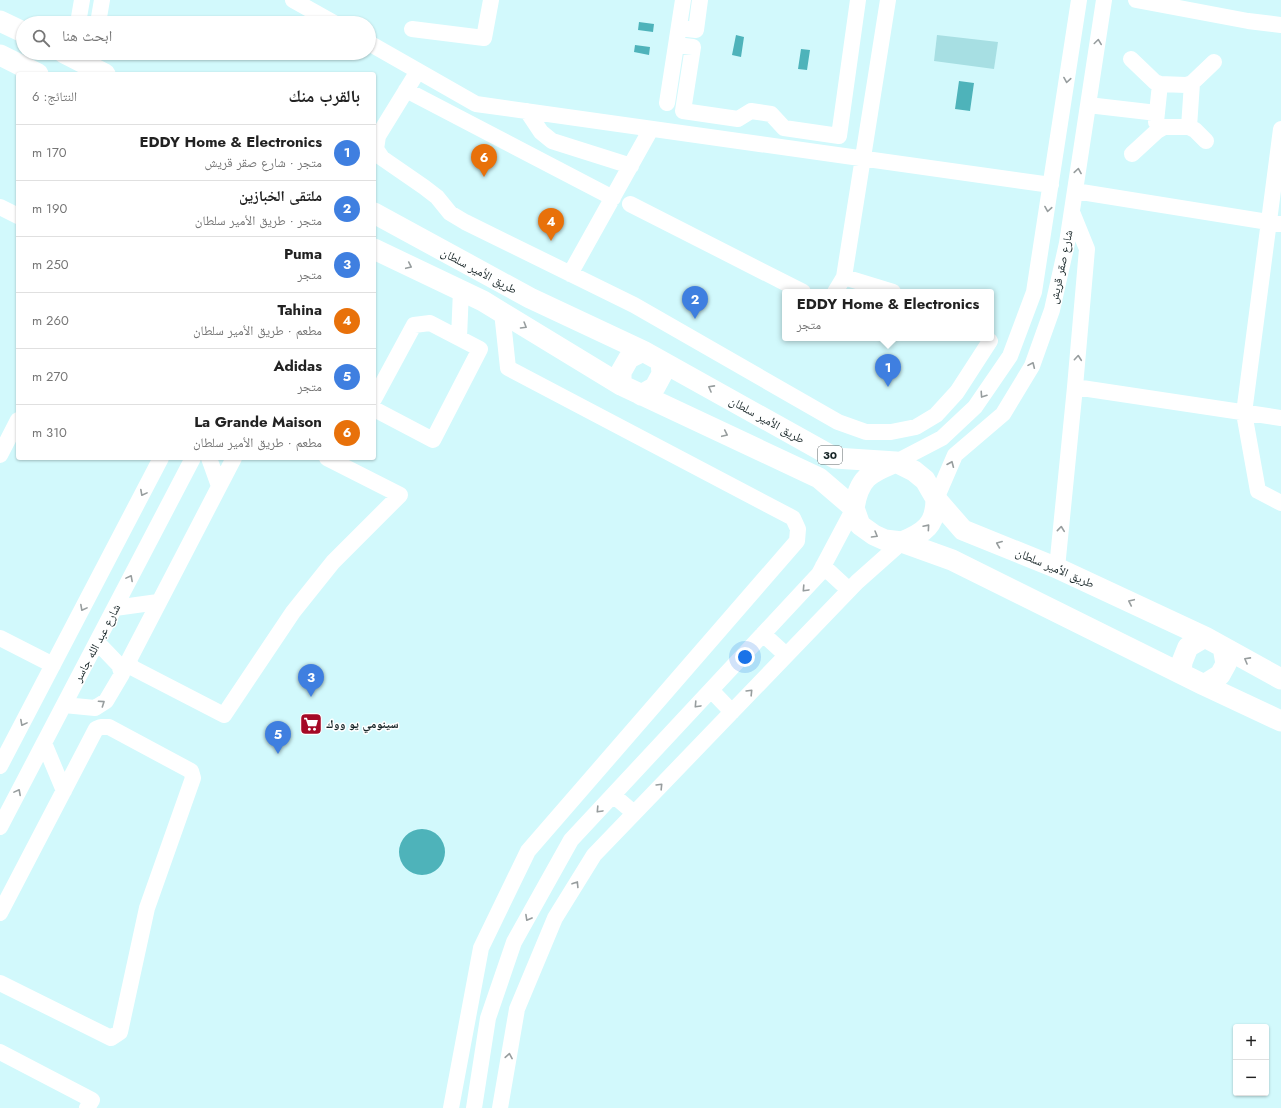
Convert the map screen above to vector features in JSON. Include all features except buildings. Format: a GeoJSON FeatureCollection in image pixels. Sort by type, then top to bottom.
{"type":"FeatureCollection","features":[{"type":"Feature","properties":{"kind":"main road"},"geometry":{"type":"LineString","coordinates":[[0,21],[16,29]]}},
{"type":"Feature","properties":{"kind":"main road"},"geometry":{"type":"LineString","coordinates":[[0,55],[34,72]]}},
{"type":"Feature","properties":{"kind":"main road"},"geometry":{"type":"LineString","coordinates":[[83,60],[97,65]]}},
{"type":"Feature","properties":{"kind":"main road","name":"طريق الأمير سلطان"},"geometry":{"type":"LineString","coordinates":[[376,214],[530,298],[652,356],[835,458],[896,462],[914,470],[925,480],[936,499],[963,530],[1057,568],[1205,637],[1281,679]]}},
{"type":"Feature","properties":{"kind":"main road","name":"طريق الأمير سلطان"},"geometry":{"type":"LineString","coordinates":[[376,250],[483,301],[621,385],[819,478],[854,508],[860,525],[874,536],[885,540],[902,542],[952,560],[1181,674],[1281,721]]}},
{"type":"Feature","properties":{"kind":"main road"},"geometry":{"type":"LineString","coordinates":[[621,385],[621,372],[628,358],[652,356],[662,374],[655,387],[641,395]]}},
{"type":"Feature","properties":{"kind":"main road"},"geometry":{"type":"LineString","coordinates":[[854,508],[856,494],[863,482],[874,471],[896,462]]}},
{"type":"Feature","properties":{"kind":"main road"},"geometry":{"type":"LineString","coordinates":[[902,542],[926,530],[932,521],[936,510],[936,499]]}},
{"type":"Feature","properties":{"kind":"main road"},"geometry":{"type":"LineString","coordinates":[[1181,674],[1182,662],[1188,647],[1205,637]]}},
{"type":"Feature","properties":{"kind":"main road"},"geometry":{"type":"LineString","coordinates":[[1204,685],[1220,675],[1226,664],[1223,647]]}},
{"type":"Feature","properties":{"kind":"street"},"geometry":{"type":"LineString","coordinates":[[79,16],[82,0]]}},
{"type":"Feature","properties":{"kind":"street"},"geometry":{"type":"LineString","coordinates":[[99,16],[102,0]]}},
{"type":"Feature","properties":{"kind":"street"},"geometry":{"type":"LineString","coordinates":[[293,0],[322,16]]}},
{"type":"Feature","properties":{"kind":"street"},"geometry":{"type":"LineString","coordinates":[[412,29],[484,38],[491,0]]}},
{"type":"Feature","properties":{"kind":"street"},"geometry":{"type":"LineString","coordinates":[[667,102],[683,0]]}},
{"type":"Feature","properties":{"kind":"street"},"geometry":{"type":"LineString","coordinates":[[678,28],[696,30],[700,0]]}},
{"type":"Feature","properties":{"kind":"street"},"geometry":{"type":"LineString","coordinates":[[676,45],[693,47],[683,111],[738,119],[751,111],[771,114],[784,128],[839,136],[858,0]]}},
{"type":"Feature","properties":{"kind":"street"},"geometry":{"type":"LineString","coordinates":[[837,289],[844,277],[888,0]]}},
{"type":"Feature","properties":{"kind":"street","name":"شارع صقر قريش"},"geometry":{"type":"LineString","coordinates":[[896,462],[942,438],[975,407],[1010,356],[1034,292],[1079,0]]}},
{"type":"Feature","properties":{"kind":"street","name":"شارع صقر قريش"},"geometry":{"type":"LineString","coordinates":[[936,499],[955,455],[1003,414],[1032,366],[1052,310],[1067,243],[1104,0]]}},
{"type":"Feature","properties":{"kind":"street"},"geometry":{"type":"LineString","coordinates":[[1136,0],[1217,8],[1248,21],[1281,25]]}},
{"type":"Feature","properties":{"kind":"street"},"geometry":{"type":"LineString","coordinates":[[376,47],[476,104],[1051,185]]}},
{"type":"Feature","properties":{"kind":"street"},"geometry":{"type":"LineString","coordinates":[[1131,59],[1155,82],[1160,84],[1186,85],[1192,83],[1214,62]]}},
{"type":"Feature","properties":{"kind":"street"},"geometry":{"type":"LineString","coordinates":[[418,71],[378,136],[376,149],[382,158],[437,197],[450,213],[465,222],[634,305],[838,422],[866,432],[891,432],[916,427],[936,415],[957,392],[987,341]]}},
{"type":"Feature","properties":{"kind":"street"},"geometry":{"type":"LineString","coordinates":[[1189,127],[1192,83]]}},
{"type":"Feature","properties":{"kind":"street"},"geometry":{"type":"LineString","coordinates":[[1155,133],[1160,84]]}},
{"type":"Feature","properties":{"kind":"street"},"geometry":{"type":"LineString","coordinates":[[406,90],[613,198]]}},
{"type":"Feature","properties":{"kind":"street"},"geometry":{"type":"LineString","coordinates":[[1088,105],[1157,113]]}},
{"type":"Feature","properties":{"kind":"street"},"geometry":{"type":"LineString","coordinates":[[527,111],[541,132],[552,141],[631,166]]}},
{"type":"Feature","properties":{"kind":"street"},"geometry":{"type":"LineString","coordinates":[[1132,154],[1155,133],[1164,127],[1189,127],[1196,130],[1206,141]]}},
{"type":"Feature","properties":{"kind":"street"},"geometry":{"type":"LineString","coordinates":[[570,274],[651,129]]}},
{"type":"Feature","properties":{"kind":"street"},"geometry":{"type":"LineString","coordinates":[[1281,129],[1275,223],[1244,413],[1258,491],[1281,503]]}},
{"type":"Feature","properties":{"kind":"street"},"geometry":{"type":"LineString","coordinates":[[1075,191],[1275,223]]}},
{"type":"Feature","properties":{"kind":"street"},"geometry":{"type":"LineString","coordinates":[[630,204],[797,289]]}},
{"type":"Feature","properties":{"kind":"street"},"geometry":{"type":"LineString","coordinates":[[0,207],[16,215]]}},
{"type":"Feature","properties":{"kind":"street"},"geometry":{"type":"LineString","coordinates":[[1057,568],[1087,249],[1072,212]]}},
{"type":"Feature","properties":{"kind":"street"},"geometry":{"type":"LineString","coordinates":[[844,277],[883,289]]}},
{"type":"Feature","properties":{"kind":"street"},"geometry":{"type":"LineString","coordinates":[[459,338],[461,290]]}},
{"type":"Feature","properties":{"kind":"street"},"geometry":{"type":"LineString","coordinates":[[451,1108],[481,948],[528,851],[797,541],[798,529],[793,518],[508,368],[502,312]]}},
{"type":"Feature","properties":{"kind":"street"},"geometry":{"type":"LineString","coordinates":[[376,395],[414,325],[430,323],[480,349],[433,440],[376,410]]}},
{"type":"Feature","properties":{"kind":"street"},"geometry":{"type":"LineString","coordinates":[[989,341],[1010,356]]}},
{"type":"Feature","properties":{"kind":"street"},"geometry":{"type":"LineString","coordinates":[[1075,387],[1281,418]]}},
{"type":"Feature","properties":{"kind":"street"},"geometry":{"type":"LineString","coordinates":[[0,455],[16,424]]}},
{"type":"Feature","properties":{"kind":"street"},"geometry":{"type":"LineString","coordinates":[[0,766],[160,460]]}},
{"type":"Feature","properties":{"kind":"street","name":"شارع عبد الله جاسر"},"geometry":{"type":"LineString","coordinates":[[0,827],[192,460]]}},
{"type":"Feature","properties":{"kind":"street"},"geometry":{"type":"LineString","coordinates":[[209,460],[219,486]]}},
{"type":"Feature","properties":{"kind":"street"},"geometry":{"type":"LineString","coordinates":[[233,460],[129,660],[133,668],[224,715],[293,612],[333,562],[400,496],[336,460]]}},
{"type":"Feature","properties":{"kind":"street"},"geometry":{"type":"LineString","coordinates":[[474,1108],[488,1018],[514,942],[571,840],[819,574],[854,508]]}},
{"type":"Feature","properties":{"kind":"street"},"geometry":{"type":"LineString","coordinates":[[500,1108],[517,1009],[554,918],[594,856],[849,590],[902,542]]}},
{"type":"Feature","properties":{"kind":"street"},"geometry":{"type":"LineString","coordinates":[[823,566],[849,590]]}},
{"type":"Feature","properties":{"kind":"street"},"geometry":{"type":"LineString","coordinates":[[115,608],[158,602]]}},
{"type":"Feature","properties":{"kind":"street"},"geometry":{"type":"LineString","coordinates":[[763,634],[786,655]]}},
{"type":"Feature","properties":{"kind":"street"},"geometry":{"type":"LineString","coordinates":[[0,638],[53,665]]}},
{"type":"Feature","properties":{"kind":"street"},"geometry":{"type":"LineString","coordinates":[[64,705],[95,708],[106,701],[122,674],[119,665],[97,642]]}},
{"type":"Feature","properties":{"kind":"street"},"geometry":{"type":"LineString","coordinates":[[711,690],[732,712]]}},
{"type":"Feature","properties":{"kind":"street"},"geometry":{"type":"LineString","coordinates":[[0,983],[111,1038],[120,1032],[146,908],[193,778],[191,771],[109,727],[101,727],[96,729],[1,908]]}},
{"type":"Feature","properties":{"kind":"street"},"geometry":{"type":"LineString","coordinates":[[44,743],[64,791]]}},
{"type":"Feature","properties":{"kind":"street"},"geometry":{"type":"LineString","coordinates":[[613,795],[634,813]]}},
{"type":"Feature","properties":{"kind":"street"},"geometry":{"type":"LineString","coordinates":[[542,892],[564,904]]}},
{"type":"Feature","properties":{"kind":"street"},"geometry":{"type":"LineString","coordinates":[[505,968],[530,978]]}},
{"type":"Feature","properties":{"kind":"street"},"geometry":{"type":"LineString","coordinates":[[0,1052],[92,1100],[88,1108]]}},
{"type":"Feature","properties":{"kind":"street"},"geometry":{"type":"LineString","coordinates":[[478,1082],[504,1086]]}},
{"type":"Feature","properties":{"kind":"shaded area"},"geometry":{"type":"Polygon","coordinates":[[[639,22],[654,24],[653,32],[638,30],[639,22]]]}},
{"type":"Feature","properties":{"kind":"shaded area"},"geometry":{"type":"Polygon","coordinates":[[[736,35],[744,37],[741,57],[732,55],[736,35]]]}},
{"type":"Feature","properties":{"kind":"shaded area"},"geometry":{"type":"Polygon","coordinates":[[[937,35],[998,42],[994,69],[934,61],[937,35]]]}},
{"type":"Feature","properties":{"kind":"shaded area"},"geometry":{"type":"Polygon","coordinates":[[[635,45],[650,47],[649,55],[634,52],[635,45]]]}},
{"type":"Feature","properties":{"kind":"shaded area"},"geometry":{"type":"Polygon","coordinates":[[[801,49],[810,50],[807,70],[798,69],[801,49]]]}},
{"type":"Feature","properties":{"kind":"shaded area"},"geometry":{"type":"Polygon","coordinates":[[[959,81],[974,83],[970,111],[955,109],[959,81]]]}},
{"type":"Feature","properties":{"kind":"shaded area"},"geometry":{"type":"Polygon","coordinates":[[[422,829],[435,833],[441,839],[445,852],[441,865],[435,871],[422,875],[409,871],[403,865],[399,852],[403,839],[409,833],[422,829]]]}},
{"type":"Feature","properties":{"kind":"place","name":"La Grande Maison"},"geometry":{"type":"Point","coordinates":[484,177]}},
{"type":"Feature","properties":{"kind":"place","name":"Tahina"},"geometry":{"type":"Point","coordinates":[551,241]}},
{"type":"Feature","properties":{"kind":"place","name":"ملتقى الخبازين"},"geometry":{"type":"Point","coordinates":[695,319]}},
{"type":"Feature","properties":{"kind":"place","name":"EDDY Home & Electronics"},"geometry":{"type":"Point","coordinates":[888,387]}},
{"type":"Feature","properties":{"kind":"place","name":"Puma"},"geometry":{"type":"Point","coordinates":[311,697]}},
{"type":"Feature","properties":{"kind":"place","name":"سينومي يو ووك"},"geometry":{"type":"Point","coordinates":[311,724]}},
{"type":"Feature","properties":{"kind":"place","name":"Adidas"},"geometry":{"type":"Point","coordinates":[278,754]}}]}
